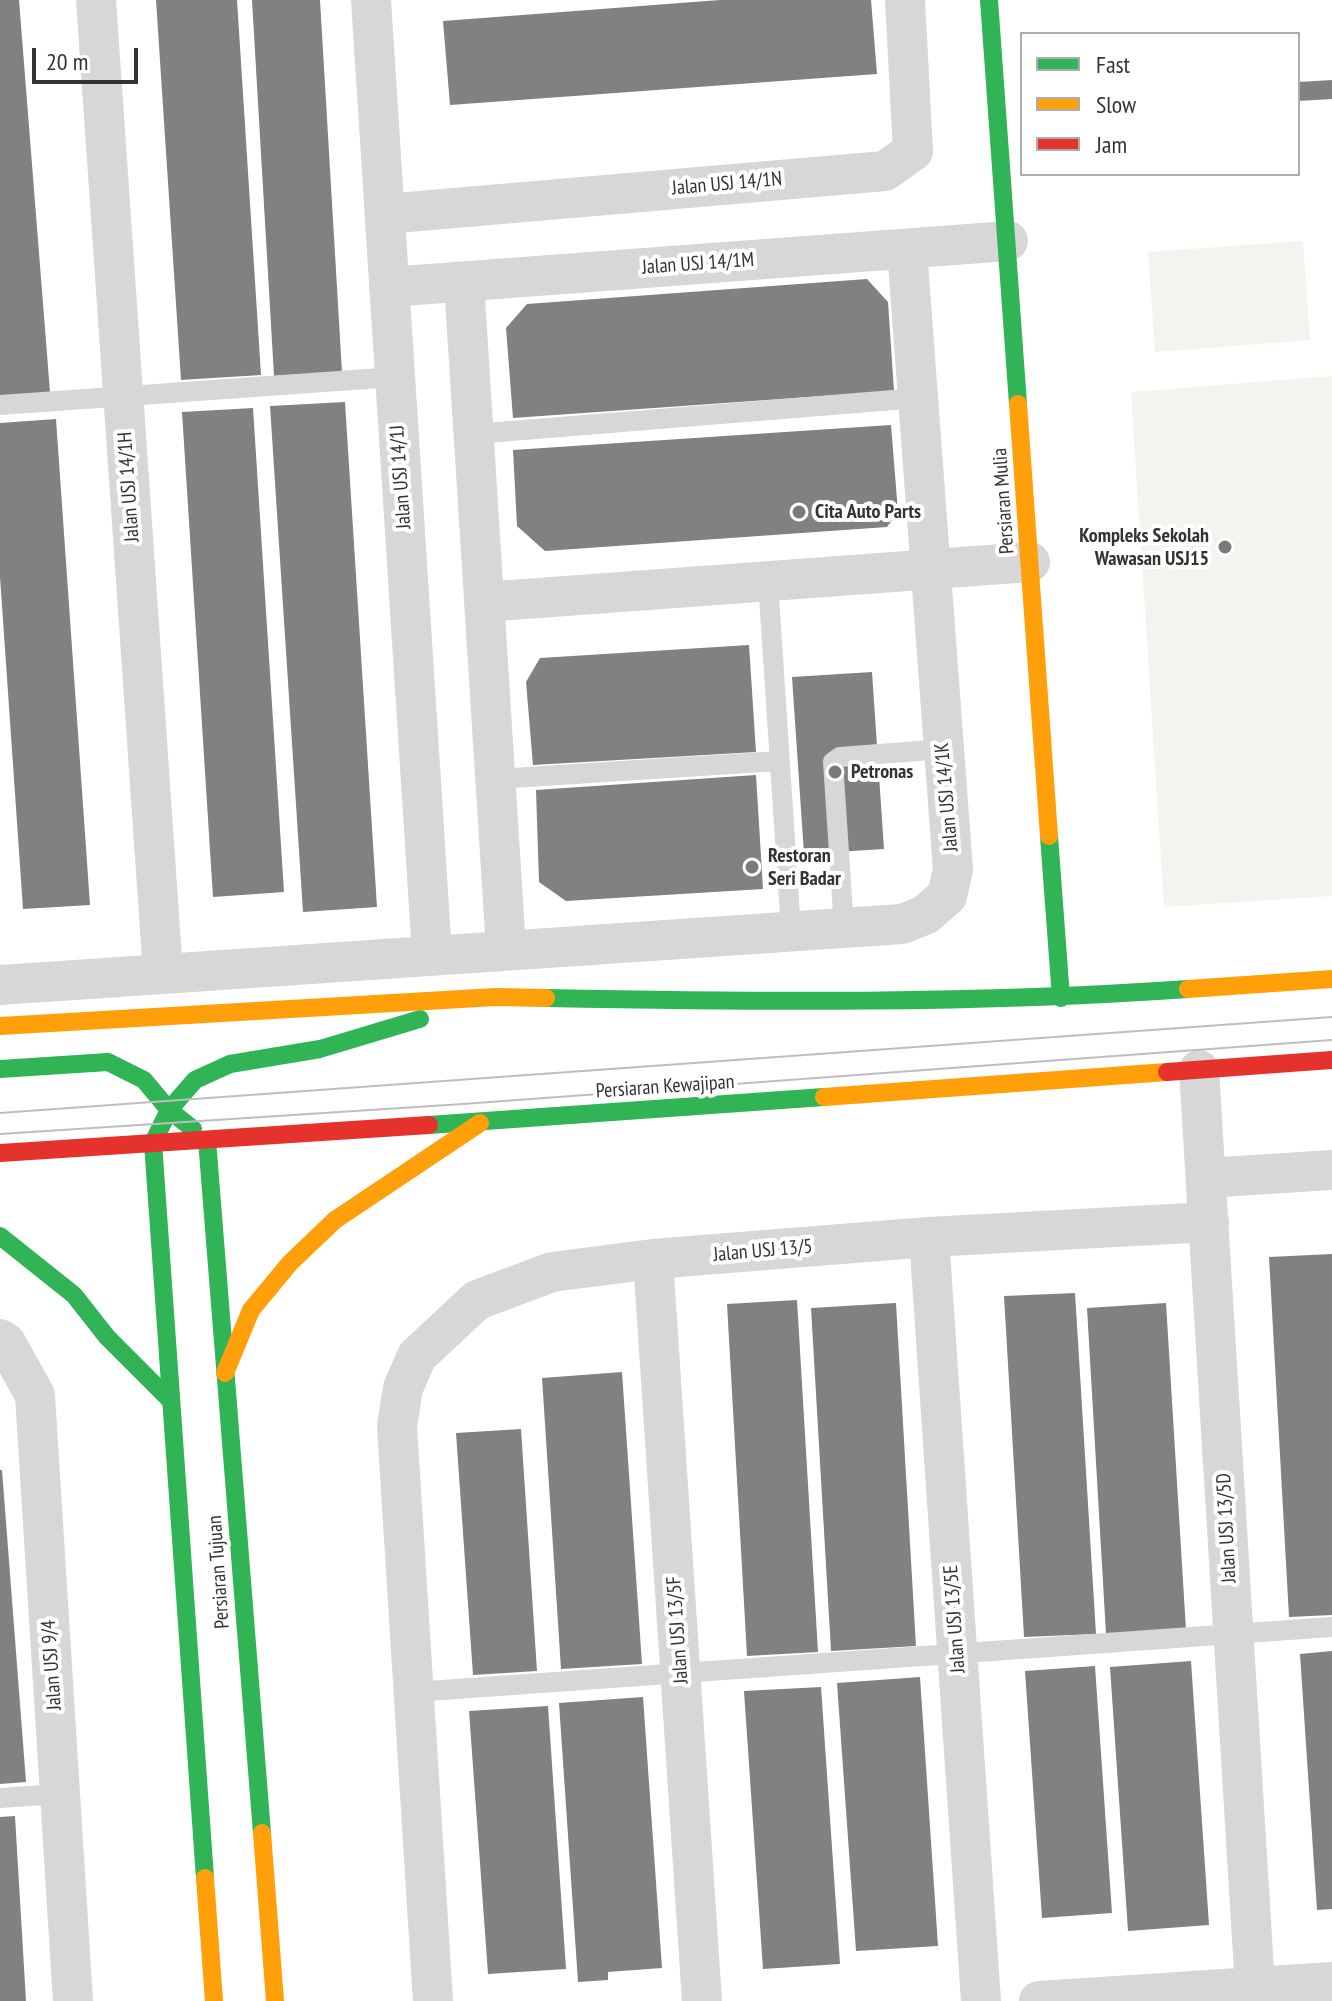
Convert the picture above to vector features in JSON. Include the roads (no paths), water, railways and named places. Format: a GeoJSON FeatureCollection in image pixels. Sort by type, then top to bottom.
{"type":"FeatureCollection","features":[{"type":"Feature","properties":{"kind":"main road","name":"Persiaran Mulia"},"geometry":{"type":"LineString","coordinates":[[989,0],[1061,998]]}},
{"type":"Feature","properties":{"kind":"main road"},"geometry":{"type":"LineString","coordinates":[[0,1026],[495,997],[743,1002],[1061,998],[1332,979]]}},
{"type":"Feature","properties":{"kind":"main road"},"geometry":{"type":"LineString","coordinates":[[153,1143],[169,1110],[195,1080],[230,1064],[320,1049],[495,997]]}},
{"type":"Feature","properties":{"kind":"main road","name":"Persiaran Kewajipan"},"geometry":{"type":"LineString","coordinates":[[0,1153],[482,1122],[1332,1060]]}},
{"type":"Feature","properties":{"kind":"main road"},"geometry":{"type":"LineString","coordinates":[[0,1069],[108,1062],[144,1080],[169,1110],[207,1140]]}},
{"type":"Feature","properties":{"kind":"main road"},"geometry":{"type":"LineString","coordinates":[[225,1373],[251,1310],[290,1263],[335,1220],[482,1122]]}},
{"type":"Feature","properties":{"kind":"main road","name":"Persiaran Tujuan"},"geometry":{"type":"LineString","coordinates":[[207,1140],[275,2001]]}},
{"type":"Feature","properties":{"kind":"main road","name":"Persiaran Tujuan"},"geometry":{"type":"LineString","coordinates":[[153,1143],[214,2001]]}},
{"type":"Feature","properties":{"kind":"main road"},"geometry":{"type":"LineString","coordinates":[[0,1236],[74,1295],[107,1337],[171,1401]]}},
{"type":"Feature","properties":{"kind":"street","name":"Jalan USJ 14/1H"},"geometry":{"type":"LineString","coordinates":[[96,0],[163,973]]}},
{"type":"Feature","properties":{"kind":"street","name":"Jalan USJ 14/1J"},"geometry":{"type":"LineString","coordinates":[[371,0],[432,954]]}},
{"type":"Feature","properties":{"kind":"street","name":"Jalan USJ 14/1N"},"geometry":{"type":"LineString","coordinates":[[385,214],[885,171],[913,151],[905,0]]}},
{"type":"Feature","properties":{"kind":"street","name":"Jalan USJ 14/1M"},"geometry":{"type":"LineString","coordinates":[[389,287],[1008,241]]}},
{"type":"Feature","properties":{"kind":"street","name":"Jalan USJ 14/1K"},"geometry":{"type":"LineString","coordinates":[[0,985],[902,924],[925,915],[947,896],[953,870],[907,249]]}},
{"type":"Feature","properties":{"kind":"street"},"geometry":{"type":"LineString","coordinates":[[464,282],[506,949]]}},
{"type":"Feature","properties":{"kind":"street"},"geometry":{"type":"LineString","coordinates":[[484,602],[1030,562]]}},
{"type":"Feature","properties":{"kind":"street","name":"Jalan USJ 13/5D"},"geometry":{"type":"LineString","coordinates":[[1199,1070],[1255,1987]]}},
{"type":"Feature","properties":{"kind":"street"},"geometry":{"type":"LineString","coordinates":[[1206,1178],[1332,1170]]}},
{"type":"Feature","properties":{"kind":"street","name":"Jalan USJ 13/5"},"geometry":{"type":"LineString","coordinates":[[433,2001],[397,1426],[403,1388],[417,1356],[477,1300],[552,1272],[653,1259],[929,1237],[1209,1222]]}},
{"type":"Feature","properties":{"kind":"street","name":"Jalan USJ 13/5E"},"geometry":{"type":"LineString","coordinates":[[929,1237],[981,2001]]}},
{"type":"Feature","properties":{"kind":"street","name":"Jalan USJ 13/5F"},"geometry":{"type":"LineString","coordinates":[[653,1259],[702,2001]]}},
{"type":"Feature","properties":{"kind":"street","name":"Jalan USJ 9/4"},"geometry":{"type":"LineString","coordinates":[[0,1339],[6,1343],[35,1395],[73,2001]]}},
{"type":"Feature","properties":{"kind":"street"},"geometry":{"type":"LineString","coordinates":[[1039,2001],[1332,1982]]}},
{"type":"Feature","properties":{"kind":"lane"},"geometry":{"type":"LineString","coordinates":[[0,405],[395,377]]}},
{"type":"Feature","properties":{"kind":"lane"},"geometry":{"type":"LineString","coordinates":[[474,434],[918,398]]}},
{"type":"Feature","properties":{"kind":"lane"},"geometry":{"type":"LineString","coordinates":[[768,581],[791,931]]}},
{"type":"Feature","properties":{"kind":"lane"},"geometry":{"type":"LineString","coordinates":[[844,928],[833,762],[840,757],[944,749]]}},
{"type":"Feature","properties":{"kind":"lane"},"geometry":{"type":"LineString","coordinates":[[496,779],[779,761]]}},
{"type":"Feature","properties":{"kind":"lane"},"geometry":{"type":"LineString","coordinates":[[414,1692],[1332,1627]]}},
{"type":"Feature","properties":{"kind":"lane"},"geometry":{"type":"LineString","coordinates":[[0,1798],[60,1794]]}},
{"type":"Feature","properties":{"kind":"tram line"},"geometry":{"type":"LineString","coordinates":[[0,1113],[1332,1017]]}},
{"type":"Feature","properties":{"kind":"tram line"},"geometry":{"type":"LineString","coordinates":[[0,1134],[463,1104],[1332,1040]]}},
{"type":"Feature","properties":{"kind":"place","name":"Cita Auto Parts"},"geometry":{"type":"Point","coordinates":[799,512]}},
{"type":"Feature","properties":{"kind":"place","name":"Kompleks Sekolah Wawasan USJ15"},"geometry":{"type":"Point","coordinates":[1225,547]}},
{"type":"Feature","properties":{"kind":"place","name":"Petronas"},"geometry":{"type":"Point","coordinates":[835,772]}},
{"type":"Feature","properties":{"kind":"place","name":"Restoran Seri Badar"},"geometry":{"type":"Point","coordinates":[752,867]}}]}
